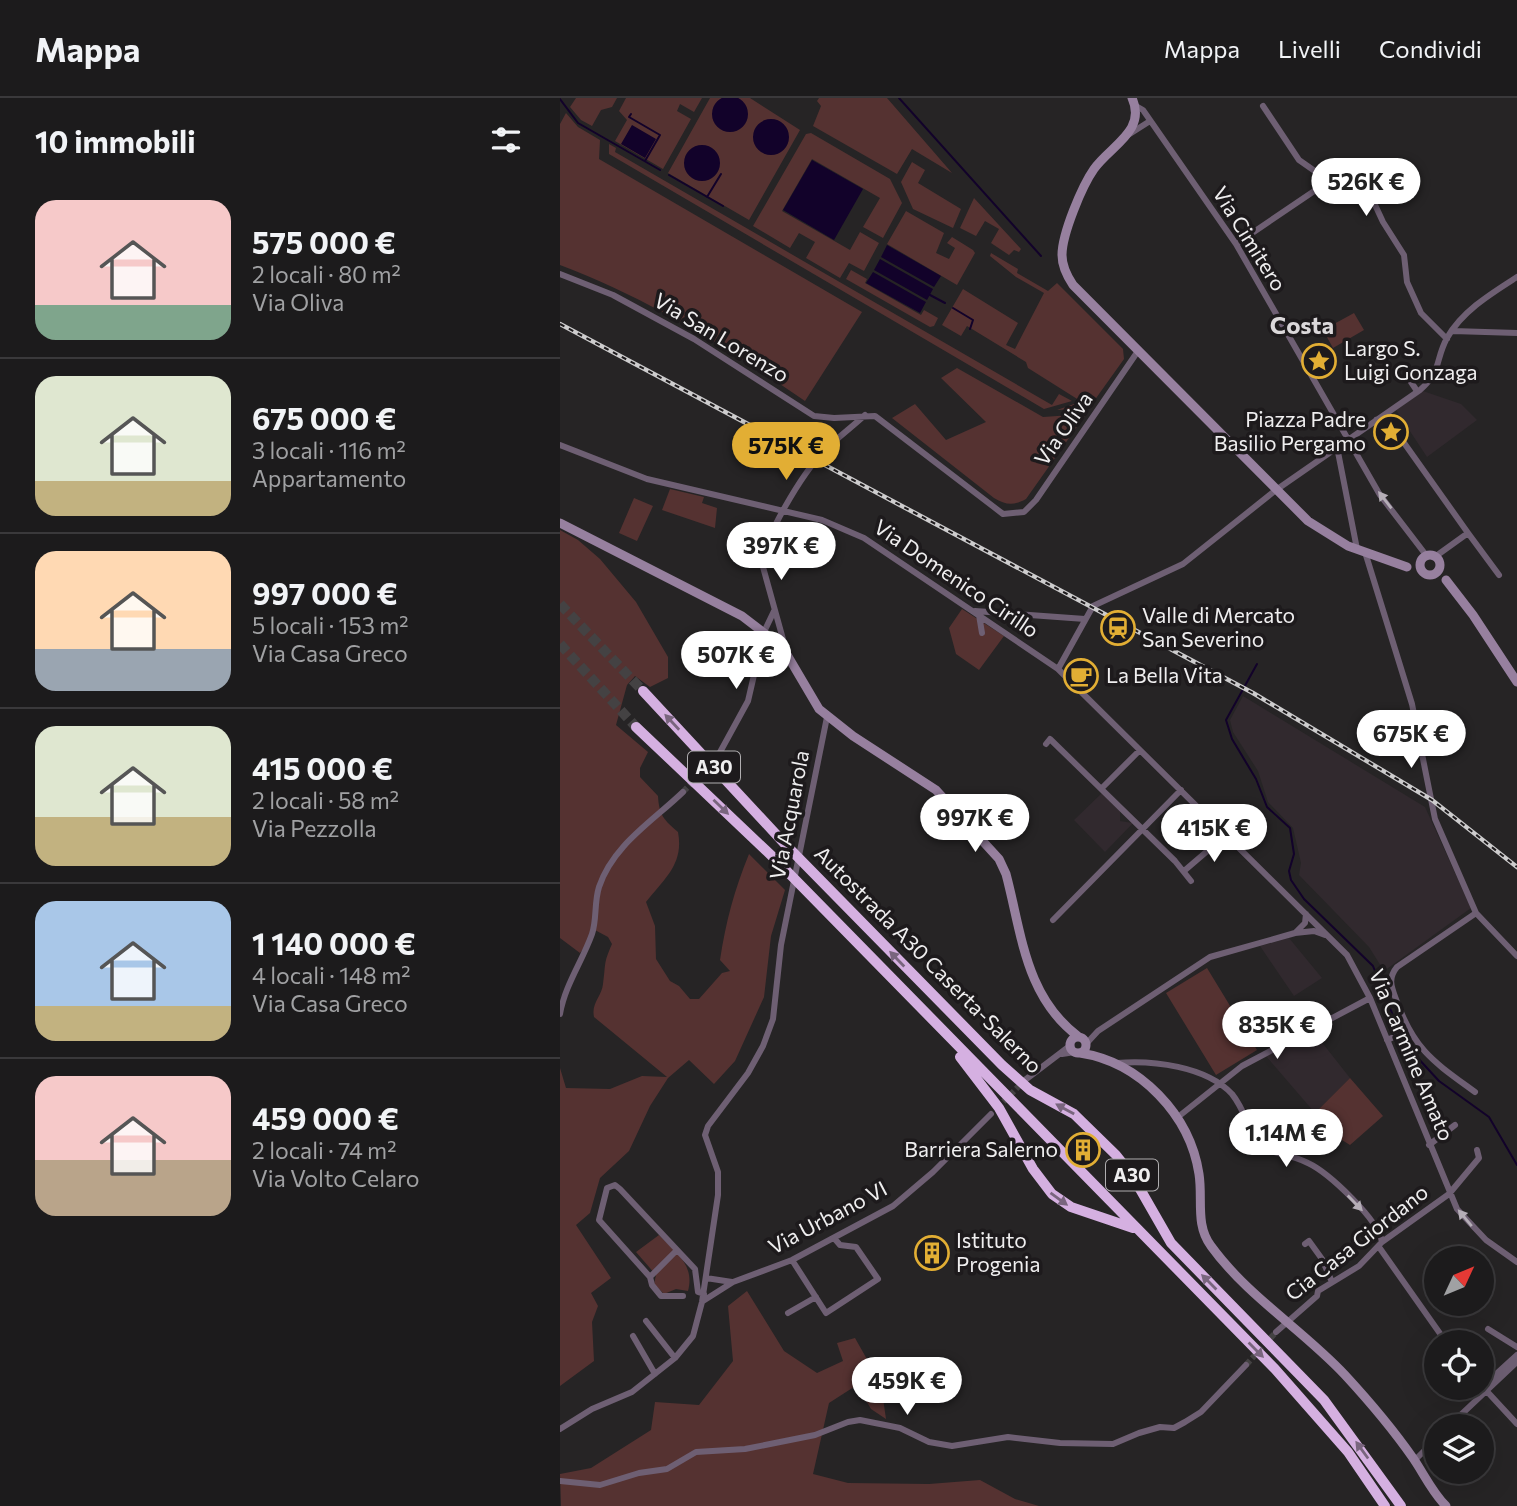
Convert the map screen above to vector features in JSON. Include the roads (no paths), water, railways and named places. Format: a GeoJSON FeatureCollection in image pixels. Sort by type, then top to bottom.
{"type":"FeatureCollection","features":[{"type":"Feature","properties":{"kind":"highway","name":"Autostrada A30 Caserta-Salerno"},"geometry":{"type":"LineString","coordinates":[[643,691],[785,844],[1019,1082],[1074,1114],[1116,1155],[1132,1175],[1171,1243],[1324,1400],[1401,1506]]}},
{"type":"Feature","properties":{"kind":"highway","name":"Autostrada A30 Caserta-Salerno"},"geometry":{"type":"LineString","coordinates":[[636,727],[814,898],[1302,1397],[1348,1452],[1385,1506]]}},
{"type":"Feature","properties":{"kind":"highway"},"geometry":{"type":"LineString","coordinates":[[919,1006],[991,1096],[1038,1177],[1052,1194],[1071,1207],[1138,1230]]}},
{"type":"Feature","properties":{"kind":"main road"},"geometry":{"type":"LineString","coordinates":[[1134,102],[1135,120],[1127,136],[1094,169],[1072,220],[1062,253],[1063,265],[1073,285],[1308,521],[1361,550],[1423,572],[1436,571],[1473,615],[1517,682]]}},
{"type":"Feature","properties":{"kind":"main road"},"geometry":{"type":"LineString","coordinates":[[560,523],[742,616],[764,632],[786,653],[809,695],[827,717],[936,790],[999,859],[1012,895],[1022,952],[1041,994],[1080,1046],[1114,1063],[1154,1091],[1178,1117],[1193,1147],[1199,1175],[1202,1230],[1208,1242],[1286,1321],[1343,1373],[1381,1415],[1446,1506]]}},
{"type":"Feature","properties":{"kind":"main road"},"geometry":{"type":"LineString","coordinates":[[1407,566],[1427,557]]}},
{"type":"Feature","properties":{"kind":"main road","name":"Via Cimitero"},"geometry":{"type":"LineString","coordinates":[[1427,557],[1436,571]]}},
{"type":"Feature","properties":{"kind":"main road","name":"Via Cimitero"},"geometry":{"type":"LineString","coordinates":[[1423,572],[1427,557]]}},
{"type":"Feature","properties":{"kind":"street","name":"Via Cimitero"},"geometry":{"type":"LineString","coordinates":[[1134,102],[1236,244],[1380,495],[1427,557]]}},
{"type":"Feature","properties":{"kind":"street"},"geometry":{"type":"LineString","coordinates":[[1263,106],[1299,160],[1329,181]]}},
{"type":"Feature","properties":{"kind":"street"},"geometry":{"type":"LineString","coordinates":[[1135,120],[1150,121]]}},
{"type":"Feature","properties":{"kind":"street"},"geometry":{"type":"LineString","coordinates":[[1127,136],[1150,121]]}},
{"type":"Feature","properties":{"kind":"street"},"geometry":{"type":"LineString","coordinates":[[1236,244],[1329,181],[1363,179],[1384,174],[1409,175]]}},
{"type":"Feature","properties":{"kind":"street"},"geometry":{"type":"LineString","coordinates":[[1363,179],[1383,222],[1404,255],[1407,282],[1421,313],[1447,339]]}},
{"type":"Feature","properties":{"kind":"street","name":"Via San Lorenzo"},"geometry":{"type":"LineString","coordinates":[[560,274],[613,295],[694,339],[760,379],[802,410],[834,418],[865,415]]}},
{"type":"Feature","properties":{"kind":"street"},"geometry":{"type":"LineString","coordinates":[[1058,669],[1093,606],[1184,564],[1276,491],[1417,391],[1437,373],[1447,339],[1474,308],[1517,276]]}},
{"type":"Feature","properties":{"kind":"street"},"geometry":{"type":"LineString","coordinates":[[1454,331],[1517,333]]}},
{"type":"Feature","properties":{"kind":"street","name":"Via Oliva"},"geometry":{"type":"LineString","coordinates":[[865,415],[885,422],[1003,514],[1024,512],[1138,351]]}},
{"type":"Feature","properties":{"kind":"street"},"geometry":{"type":"LineString","coordinates":[[1411,382],[1417,391]]}},
{"type":"Feature","properties":{"kind":"street"},"geometry":{"type":"LineString","coordinates":[[786,653],[762,557],[783,510],[821,454],[865,415]]}},
{"type":"Feature","properties":{"kind":"street"},"geometry":{"type":"LineString","coordinates":[[1376,420],[1402,440],[1499,575]]}},
{"type":"Feature","properties":{"kind":"street","name":"Via Domenico Cirillo"},"geometry":{"type":"LineString","coordinates":[[560,444],[647,479],[715,497],[783,510],[854,531],[1058,669],[1140,750]]}},
{"type":"Feature","properties":{"kind":"street"},"geometry":{"type":"LineString","coordinates":[[1336,447],[1361,550],[1412,704],[1434,819],[1476,913],[1517,956]]}},
{"type":"Feature","properties":{"kind":"street"},"geometry":{"type":"LineString","coordinates":[[1427,557],[1468,533]]}},
{"type":"Feature","properties":{"kind":"street"},"geometry":{"type":"LineString","coordinates":[[719,754],[748,701],[764,632],[774,611]]}},
{"type":"Feature","properties":{"kind":"street"},"geometry":{"type":"LineString","coordinates":[[982,633],[976,613],[1085,619]]}},
{"type":"Feature","properties":{"kind":"street","name":"Via Acquarola"},"geometry":{"type":"LineString","coordinates":[[706,1279],[718,1172],[705,1136],[708,1126],[748,1073],[772,1019],[781,945],[827,717]]}},
{"type":"Feature","properties":{"kind":"street"},"geometry":{"type":"LineString","coordinates":[[1046,744],[1050,739],[1184,870],[1191,881]]}},
{"type":"Feature","properties":{"kind":"street"},"geometry":{"type":"LineString","coordinates":[[1101,789],[1140,750],[1306,914],[1315,927]]}},
{"type":"Feature","properties":{"kind":"street"},"geometry":{"type":"LineString","coordinates":[[1053,920],[1181,790]]}},
{"type":"Feature","properties":{"kind":"street"},"geometry":{"type":"LineString","coordinates":[[561,1014],[563,998],[592,933],[594,905],[610,862],[628,841],[683,792]]}},
{"type":"Feature","properties":{"kind":"street"},"geometry":{"type":"LineString","coordinates":[[1184,870],[1227,835]]}},
{"type":"Feature","properties":{"kind":"street"},"geometry":{"type":"LineString","coordinates":[[1475,1092],[1439,1066],[1406,1031],[1391,984],[1391,974],[1397,967],[1476,913]]}},
{"type":"Feature","properties":{"kind":"street"},"geometry":{"type":"LineString","coordinates":[[1296,933],[1305,923],[1306,914]]}},
{"type":"Feature","properties":{"kind":"street"},"geometry":{"type":"LineString","coordinates":[[1305,923],[1315,927]]}},
{"type":"Feature","properties":{"kind":"street"},"geometry":{"type":"LineString","coordinates":[[1025,1080],[1060,1055],[1080,1046],[1098,1031],[1210,957],[1315,927]]}},
{"type":"Feature","properties":{"kind":"street","name":"Via Carmine Amato"},"geometry":{"type":"LineString","coordinates":[[1315,927],[1330,938],[1357,969],[1390,1038],[1449,1194],[1471,1226],[1517,1262]]}},
{"type":"Feature","properties":{"kind":"street"},"geometry":{"type":"LineString","coordinates":[[1178,1117],[1218,1083],[1277,1046],[1370,998]]}},
{"type":"Feature","properties":{"kind":"street"},"geometry":{"type":"LineString","coordinates":[[1390,1038],[1406,1031]]}},
{"type":"Feature","properties":{"kind":"street"},"geometry":{"type":"LineString","coordinates":[[1114,1063],[1156,1064],[1199,1074],[1218,1083],[1239,1104],[1261,1148],[1295,1157],[1321,1170],[1373,1222],[1381,1234],[1381,1245],[1438,1330]]}},
{"type":"Feature","properties":{"kind":"street","name":"Via Urbano VI"},"geometry":{"type":"LineString","coordinates":[[703,1298],[733,1282],[792,1260],[907,1196],[991,1114]]}},
{"type":"Feature","properties":{"kind":"street"},"geometry":{"type":"LineString","coordinates":[[1429,1144],[1455,1125]]}},
{"type":"Feature","properties":{"kind":"street","name":"Cia Casa Giordano"},"geometry":{"type":"LineString","coordinates":[[1276,1332],[1317,1296],[1318,1291],[1359,1266],[1381,1245],[1449,1194],[1479,1158],[1477,1150]]}},
{"type":"Feature","properties":{"kind":"street"},"geometry":{"type":"LineString","coordinates":[[683,1296],[661,1296],[652,1285],[650,1277],[599,1220],[607,1188],[615,1185],[620,1189],[695,1269],[696,1286],[703,1298]]}},
{"type":"Feature","properties":{"kind":"street"},"geometry":{"type":"LineString","coordinates":[[792,1260],[826,1313],[878,1279],[856,1247],[840,1245],[834,1238]]}},
{"type":"Feature","properties":{"kind":"street"},"geometry":{"type":"LineString","coordinates":[[1305,1244],[1309,1241],[1314,1248],[1332,1282]]}},
{"type":"Feature","properties":{"kind":"street"},"geometry":{"type":"LineString","coordinates":[[650,1277],[677,1250]]}},
{"type":"Feature","properties":{"kind":"street"},"geometry":{"type":"LineString","coordinates":[[560,1429],[592,1409],[632,1392],[674,1358],[693,1335],[706,1279]]}},
{"type":"Feature","properties":{"kind":"street","name":"Via Urbano VI"},"geometry":{"type":"LineString","coordinates":[[706,1279],[733,1282]]}},
{"type":"Feature","properties":{"kind":"street"},"geometry":{"type":"LineString","coordinates":[[788,1313],[816,1297]]}},
{"type":"Feature","properties":{"kind":"street"},"geometry":{"type":"LineString","coordinates":[[646,1321],[674,1358]]}},
{"type":"Feature","properties":{"kind":"street"},"geometry":{"type":"LineString","coordinates":[[1488,1329],[1517,1347]]}},
{"type":"Feature","properties":{"kind":"street"},"geometry":{"type":"LineString","coordinates":[[632,1336],[655,1374]]}},
{"type":"Feature","properties":{"kind":"street"},"geometry":{"type":"LineString","coordinates":[[1494,1377],[1517,1355]]}},
{"type":"Feature","properties":{"kind":"street"},"geometry":{"type":"LineString","coordinates":[[1494,1379],[1517,1362]]}},
{"type":"Feature","properties":{"kind":"street"},"geometry":{"type":"LineString","coordinates":[[560,1481],[600,1486],[639,1473],[667,1469],[696,1452],[745,1449],[815,1435],[860,1420],[900,1428],[929,1442],[952,1446],[1008,1437],[1060,1443],[1113,1444],[1139,1433],[1160,1427],[1174,1428],[1185,1422],[1201,1412],[1246,1365]]}},
{"type":"Feature","properties":{"kind":"street"},"geometry":{"type":"LineString","coordinates":[[1494,1398],[1517,1424]]}},
{"type":"Feature","properties":{"kind":"street"},"geometry":{"type":"LineString","coordinates":[[1460,1414],[1472,1400]]}},
{"type":"Feature","properties":{"kind":"street"},"geometry":{"type":"LineString","coordinates":[[1415,1460],[1424,1451]]}},
{"type":"Feature","properties":{"kind":"waterway"},"geometry":{"type":"LineString","coordinates":[[899,98],[1041,256]]}},
{"type":"Feature","properties":{"kind":"waterway"},"geometry":{"type":"LineString","coordinates":[[560,99],[578,123],[660,170]]}},
{"type":"Feature","properties":{"kind":"waterway"},"geometry":{"type":"LineString","coordinates":[[631,114],[629,117],[660,135],[645,161]]}},
{"type":"Feature","properties":{"kind":"waterway"},"geometry":{"type":"LineString","coordinates":[[707,197],[721,174]]}},
{"type":"Feature","properties":{"kind":"waterway"},"geometry":{"type":"LineString","coordinates":[[669,175],[723,206]]}},
{"type":"Feature","properties":{"kind":"waterway"},"geometry":{"type":"LineString","coordinates":[[930,295],[945,303]]}},
{"type":"Feature","properties":{"kind":"waterway"},"geometry":{"type":"LineString","coordinates":[[953,308],[973,320],[970,329]]}},
{"type":"Feature","properties":{"kind":"waterway"},"geometry":{"type":"LineString","coordinates":[[1257,664],[1226,720],[1232,739],[1256,779],[1267,807],[1290,828],[1294,854],[1289,871],[1291,880],[1304,899],[1373,966],[1404,1043],[1439,1081],[1489,1117],[1517,1165]]}},
{"type":"Feature","properties":{"kind":"tunnel"},"geometry":{"type":"LineString","coordinates":[[560,604],[643,691]]}},
{"type":"Feature","properties":{"kind":"tunnel"},"geometry":{"type":"LineString","coordinates":[[560,644],[636,727]]}},
{"type":"Feature","properties":{"kind":"tunnel"},"geometry":{"type":"LineString","coordinates":[[683,792],[719,754]]}},
{"type":"Feature","properties":{"kind":"tunnel"},"geometry":{"type":"LineString","coordinates":[[997,1108],[1024,1081]]}},
{"type":"Feature","properties":{"kind":"tunnel"},"geometry":{"type":"LineString","coordinates":[[1246,1365],[1276,1332]]}},
{"type":"Feature","properties":{"kind":"railway"},"geometry":{"type":"LineString","coordinates":[[560,324],[1253,693],[1432,800],[1517,867]]}},
{"type":"Feature","properties":{"kind":"place","name":"Largo S. Luigi Gonzaga"},"geometry":{"type":"Point","coordinates":[1319,361]}},
{"type":"Feature","properties":{"kind":"place","name":"Piazza Padre Basilio Pergamo"},"geometry":{"type":"Point","coordinates":[1391,432]}},
{"type":"Feature","properties":{"kind":"place","name":"Valle di Mercato San Severino"},"geometry":{"type":"Point","coordinates":[1118,628]}},
{"type":"Feature","properties":{"kind":"place","name":"La Bella Vita"},"geometry":{"type":"Point","coordinates":[1081,676]}},
{"type":"Feature","properties":{"kind":"place","name":"Barriera Salerno"},"geometry":{"type":"Point","coordinates":[1083,1150]}},
{"type":"Feature","properties":{"kind":"place","name":"Istituto Progenia"},"geometry":{"type":"Point","coordinates":[932,1253]}},
{"type":"Feature","properties":{"kind":"district","name":"Costa"},"geometry":{"type":"Point","coordinates":[1302,326]}}]}
